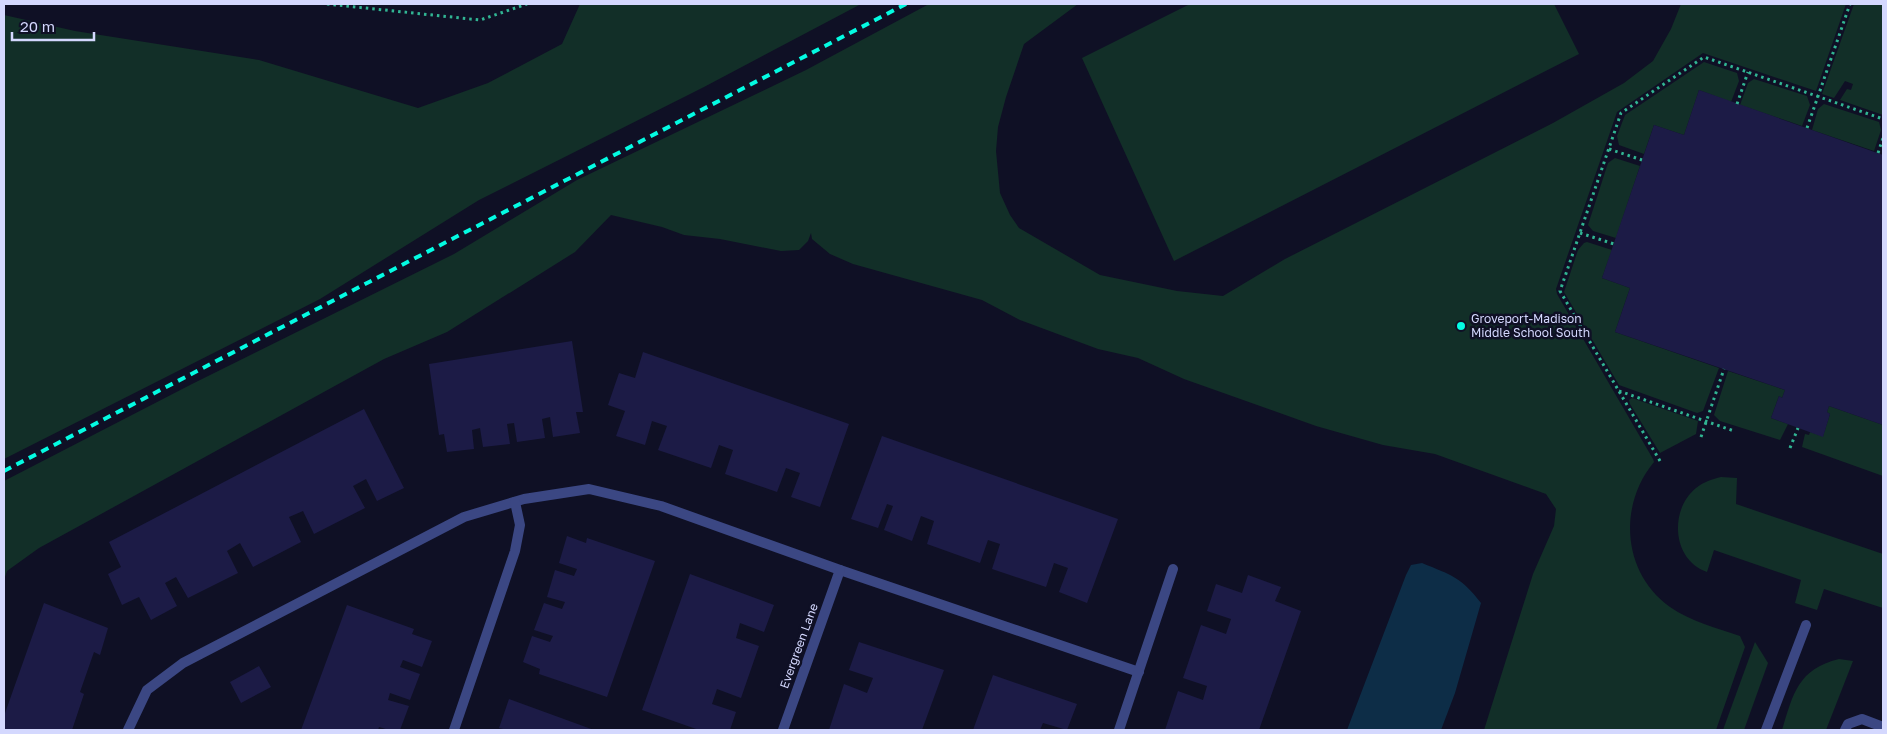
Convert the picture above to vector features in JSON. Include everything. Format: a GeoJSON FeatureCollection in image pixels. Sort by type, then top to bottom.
{"type":"FeatureCollection","features":[{"type":"Feature","properties":{"kind":"street"},"geometry":{"type":"LineString","coordinates":[[128,730],[147,690],[183,663],[464,517],[515,502],[589,489],[661,506],[840,570],[1139,672]]}},
{"type":"Feature","properties":{"kind":"street"},"geometry":{"type":"LineString","coordinates":[[454,730],[515,551],[520,525],[515,502]]}},
{"type":"Feature","properties":{"kind":"street"},"geometry":{"type":"LineString","coordinates":[[1119,730],[1173,569]]}},
{"type":"Feature","properties":{"kind":"street","name":"Evergreen Lane"},"geometry":{"type":"LineString","coordinates":[[783,730],[840,570]]}},
{"type":"Feature","properties":{"kind":"street"},"geometry":{"type":"LineString","coordinates":[[1766,730],[1806,625]]}},
{"type":"Feature","properties":{"kind":"street"},"geometry":{"type":"LineString","coordinates":[[1845,730],[1848,724],[1862,719],[1883,727]]}},
{"type":"Feature","properties":{"kind":"path"},"geometry":{"type":"LineString","coordinates":[[326,4],[480,20],[527,4]]}},
{"type":"Feature","properties":{"kind":"path"},"geometry":{"type":"LineString","coordinates":[[1807,128],[1850,4]]}},
{"type":"Feature","properties":{"kind":"path"},"geometry":{"type":"LineString","coordinates":[[1660,461],[1560,292],[1621,113],[1704,57],[1883,119]]}},
{"type":"Feature","properties":{"kind":"path"},"geometry":{"type":"LineString","coordinates":[[1737,104],[1748,72]]}},
{"type":"Feature","properties":{"kind":"path"},"geometry":{"type":"LineString","coordinates":[[1878,153],[1883,138]]}},
{"type":"Feature","properties":{"kind":"path"},"geometry":{"type":"LineString","coordinates":[[1609,149],[1642,160]]}},
{"type":"Feature","properties":{"kind":"path"},"geometry":{"type":"LineString","coordinates":[[1580,234],[1614,244]]}},
{"type":"Feature","properties":{"kind":"path"},"geometry":{"type":"LineString","coordinates":[[1701,437],[1724,369]]}},
{"type":"Feature","properties":{"kind":"path"},"geometry":{"type":"LineString","coordinates":[[1619,391],[1734,431]]}},
{"type":"Feature","properties":{"kind":"path"},"geometry":{"type":"LineString","coordinates":[[1790,448],[1798,428]]}},
{"type":"Feature","properties":{"kind":"green space"},"geometry":{"type":"Polygon","coordinates":[[[580,4],[861,4],[704,87],[479,200],[320,299],[4,459],[4,15],[75,31],[259,60],[418,108],[488,83],[562,44],[580,4]]]}},
{"type":"Feature","properties":{"kind":"green space"},"geometry":{"type":"Polygon","coordinates":[[[929,4],[1078,4],[1024,44],[1006,97],[998,127],[996,151],[1000,193],[1010,215],[1019,228],[1100,275],[1177,291],[1223,296],[1285,259],[1553,123],[1624,83],[1653,61],[1671,29],[1681,4],[1846,4],[1816,91],[1703,53],[1617,112],[1556,289],[1557,294],[1654,462],[1642,479],[1635,498],[1631,518],[1630,538],[1634,558],[1642,576],[1654,593],[1670,607],[1695,620],[1740,636],[1745,647],[1716,730],[1484,730],[1533,574],[1554,526],[1556,509],[1546,494],[1435,454],[1383,445],[1316,426],[1184,379],[1138,358],[1098,349],[1020,320],[982,300],[853,264],[830,254],[812,239],[811,233],[808,241],[799,250],[781,251],[720,239],[684,235],[662,227],[611,215],[575,252],[447,332],[384,359],[39,548],[7,571],[4,580],[4,481],[192,384],[454,254],[577,180],[806,70],[929,4]]]}},
{"type":"Feature","properties":{"kind":"green space"},"geometry":{"type":"Polygon","coordinates":[[[1190,4],[1554,4],[1579,54],[1174,261],[1082,58],[1190,4]]]}},
{"type":"Feature","properties":{"kind":"green space"},"geometry":{"type":"Polygon","coordinates":[[[1854,4],[1883,4],[1883,115],[1840,100],[1847,89],[1851,90],[1853,84],[1845,81],[1834,98],[1822,94],[1854,4]]]}},
{"type":"Feature","properties":{"kind":"green space"},"geometry":{"type":"Polygon","coordinates":[[[1704,62],[1737,73],[1739,81],[1731,102],[1699,90],[1684,135],[1654,125],[1644,154],[1619,145],[1617,136],[1625,115],[1704,62]]]}},
{"type":"Feature","properties":{"kind":"green space"},"geometry":{"type":"Polygon","coordinates":[[[1754,79],[1807,96],[1810,105],[1802,126],[1740,105],[1748,83],[1754,79]]]}},
{"type":"Feature","properties":{"kind":"green space"},"geometry":{"type":"Polygon","coordinates":[[[1824,104],[1879,122],[1881,130],[1874,151],[1812,130],[1818,109],[1824,104]]]}},
{"type":"Feature","properties":{"kind":"green space"},"geometry":{"type":"Polygon","coordinates":[[[1615,158],[1640,166],[1616,238],[1593,231],[1588,225],[1608,163],[1615,158]]]}},
{"type":"Feature","properties":{"kind":"green space"},"geometry":{"type":"Polygon","coordinates":[[[1587,242],[1612,250],[1602,278],[1630,288],[1615,332],[1719,368],[1703,411],[1697,413],[1619,385],[1564,292],[1578,250],[1587,242]]]}},
{"type":"Feature","properties":{"kind":"green space"},"geometry":{"type":"Polygon","coordinates":[[[1728,371],[1785,390],[1782,398],[1779,396],[1771,418],[1788,424],[1780,440],[1720,421],[1714,415],[1728,371]]]}},
{"type":"Feature","properties":{"kind":"green space"},"geometry":{"type":"Polygon","coordinates":[[[1632,398],[1698,421],[1696,434],[1660,453],[1630,404],[1629,400],[1632,398]]]}},
{"type":"Feature","properties":{"kind":"green space"},"geometry":{"type":"Polygon","coordinates":[[[1829,406],[1883,425],[1883,476],[1802,447],[1805,434],[1809,435],[1810,432],[1823,436],[1830,414],[1827,412],[1829,406]]]}},
{"type":"Feature","properties":{"kind":"green space"},"geometry":{"type":"Polygon","coordinates":[[[1721,477],[1737,478],[1736,504],[1883,554],[1883,608],[1824,589],[1817,610],[1795,603],[1801,580],[1714,550],[1707,572],[1695,566],[1681,546],[1678,534],[1678,521],[1681,509],[1687,497],[1696,488],[1705,482],[1721,477]]]}},
{"type":"Feature","properties":{"kind":"green space"},"geometry":{"type":"Polygon","coordinates":[[[1755,642],[1768,663],[1744,730],[1723,730],[1755,642]]]}},
{"type":"Feature","properties":{"kind":"green space"},"geometry":{"type":"Polygon","coordinates":[[[1839,659],[1853,661],[1826,730],[1782,730],[1794,694],[1806,676],[1825,663],[1839,659]]]}},
{"type":"Feature","properties":{"kind":"water"},"geometry":{"type":"Polygon","coordinates":[[[1422,563],[1461,582],[1481,603],[1455,693],[1441,730],[1347,730],[1406,575],[1411,565],[1422,563]]]}},
{"type":"Feature","properties":{"kind":"building"},"geometry":{"type":"Polygon","coordinates":[[[1699,90],[1883,155],[1883,425],[1829,406],[1827,412],[1830,414],[1823,437],[1771,418],[1779,396],[1782,398],[1785,390],[1615,332],[1630,288],[1602,278],[1654,125],[1684,135],[1699,90]]]}},
{"type":"Feature","properties":{"kind":"building"},"geometry":{"type":"Polygon","coordinates":[[[572,341],[583,412],[576,412],[580,433],[553,437],[550,417],[542,419],[545,438],[517,442],[514,423],[507,424],[510,444],[483,447],[480,428],[472,430],[474,449],[447,452],[444,434],[439,435],[429,364],[572,341]]]}},
{"type":"Feature","properties":{"kind":"building"},"geometry":{"type":"Polygon","coordinates":[[[643,352],[849,424],[820,507],[791,497],[800,473],[786,468],[777,492],[725,474],[733,450],[719,445],[711,468],[658,450],[667,426],[652,421],[645,445],[616,436],[625,411],[608,405],[619,373],[635,378],[643,352]]]}},
{"type":"Feature","properties":{"kind":"building"},"geometry":{"type":"Polygon","coordinates":[[[364,409],[404,488],[377,501],[366,479],[353,486],[365,508],[314,534],[303,511],[289,517],[301,542],[253,567],[240,543],[227,551],[238,573],[188,598],[176,577],[165,583],[177,606],[151,620],[139,597],[122,605],[108,574],[121,567],[109,542],[364,409]]]}},
{"type":"Feature","properties":{"kind":"building"},"geometry":{"type":"Polygon","coordinates":[[[882,436],[1118,519],[1087,603],[1059,592],[1068,568],[1054,563],[1046,587],[992,569],[1000,544],[988,540],[980,563],[927,544],[934,521],[921,516],[912,541],[884,530],[893,506],[887,504],[878,528],[851,519],[882,436]]]}},
{"type":"Feature","properties":{"kind":"building"},"geometry":{"type":"Polygon","coordinates":[[[567,536],[586,543],[587,538],[655,561],[607,697],[539,674],[540,669],[523,662],[532,636],[550,642],[553,636],[534,630],[544,603],[562,609],[565,602],[547,597],[555,570],[574,576],[577,569],[559,563],[567,536]]]}},
{"type":"Feature","properties":{"kind":"building"},"geometry":{"type":"Polygon","coordinates":[[[690,574],[774,605],[764,632],[740,623],[736,638],[759,646],[741,698],[717,689],[712,704],[736,712],[730,730],[699,730],[642,710],[690,574]]]}},
{"type":"Feature","properties":{"kind":"building"},"geometry":{"type":"Polygon","coordinates":[[[1248,575],[1281,587],[1275,601],[1301,611],[1259,730],[1165,730],[1178,691],[1203,700],[1207,686],[1183,678],[1201,625],[1226,634],[1231,619],[1207,611],[1216,584],[1242,593],[1248,575]]]}},
{"type":"Feature","properties":{"kind":"building"},"geometry":{"type":"Polygon","coordinates":[[[44,603],[108,628],[100,655],[94,652],[80,692],[84,694],[72,730],[4,730],[4,716],[44,603]]]}},
{"type":"Feature","properties":{"kind":"building"},"geometry":{"type":"Polygon","coordinates":[[[347,605],[414,629],[412,634],[432,641],[422,667],[403,660],[400,667],[420,674],[410,700],[390,693],[388,700],[409,706],[400,730],[389,730],[379,727],[378,730],[301,730],[347,605]]]}},
{"type":"Feature","properties":{"kind":"building"},"geometry":{"type":"Polygon","coordinates":[[[859,642],[944,670],[922,730],[829,730],[844,684],[867,693],[873,678],[849,670],[859,642]]]}},
{"type":"Feature","properties":{"kind":"building"},"geometry":{"type":"Polygon","coordinates":[[[259,666],[271,687],[241,703],[230,682],[259,666]]]}},
{"type":"Feature","properties":{"kind":"building"},"geometry":{"type":"Polygon","coordinates":[[[993,675],[1077,704],[1067,730],[1043,723],[1040,730],[973,730],[993,675]]]}},
{"type":"Feature","properties":{"kind":"building"},"geometry":{"type":"Polygon","coordinates":[[[509,699],[594,730],[507,730],[499,728],[509,699]]]}},
{"type":"Feature","properties":{"kind":"railway"},"geometry":{"type":"LineString","coordinates":[[4,471],[906,4]]}},
{"type":"Feature","properties":{"kind":"place","name":"Groveport-Madison Middle School South"},"geometry":{"type":"Point","coordinates":[1461,326]}}]}
